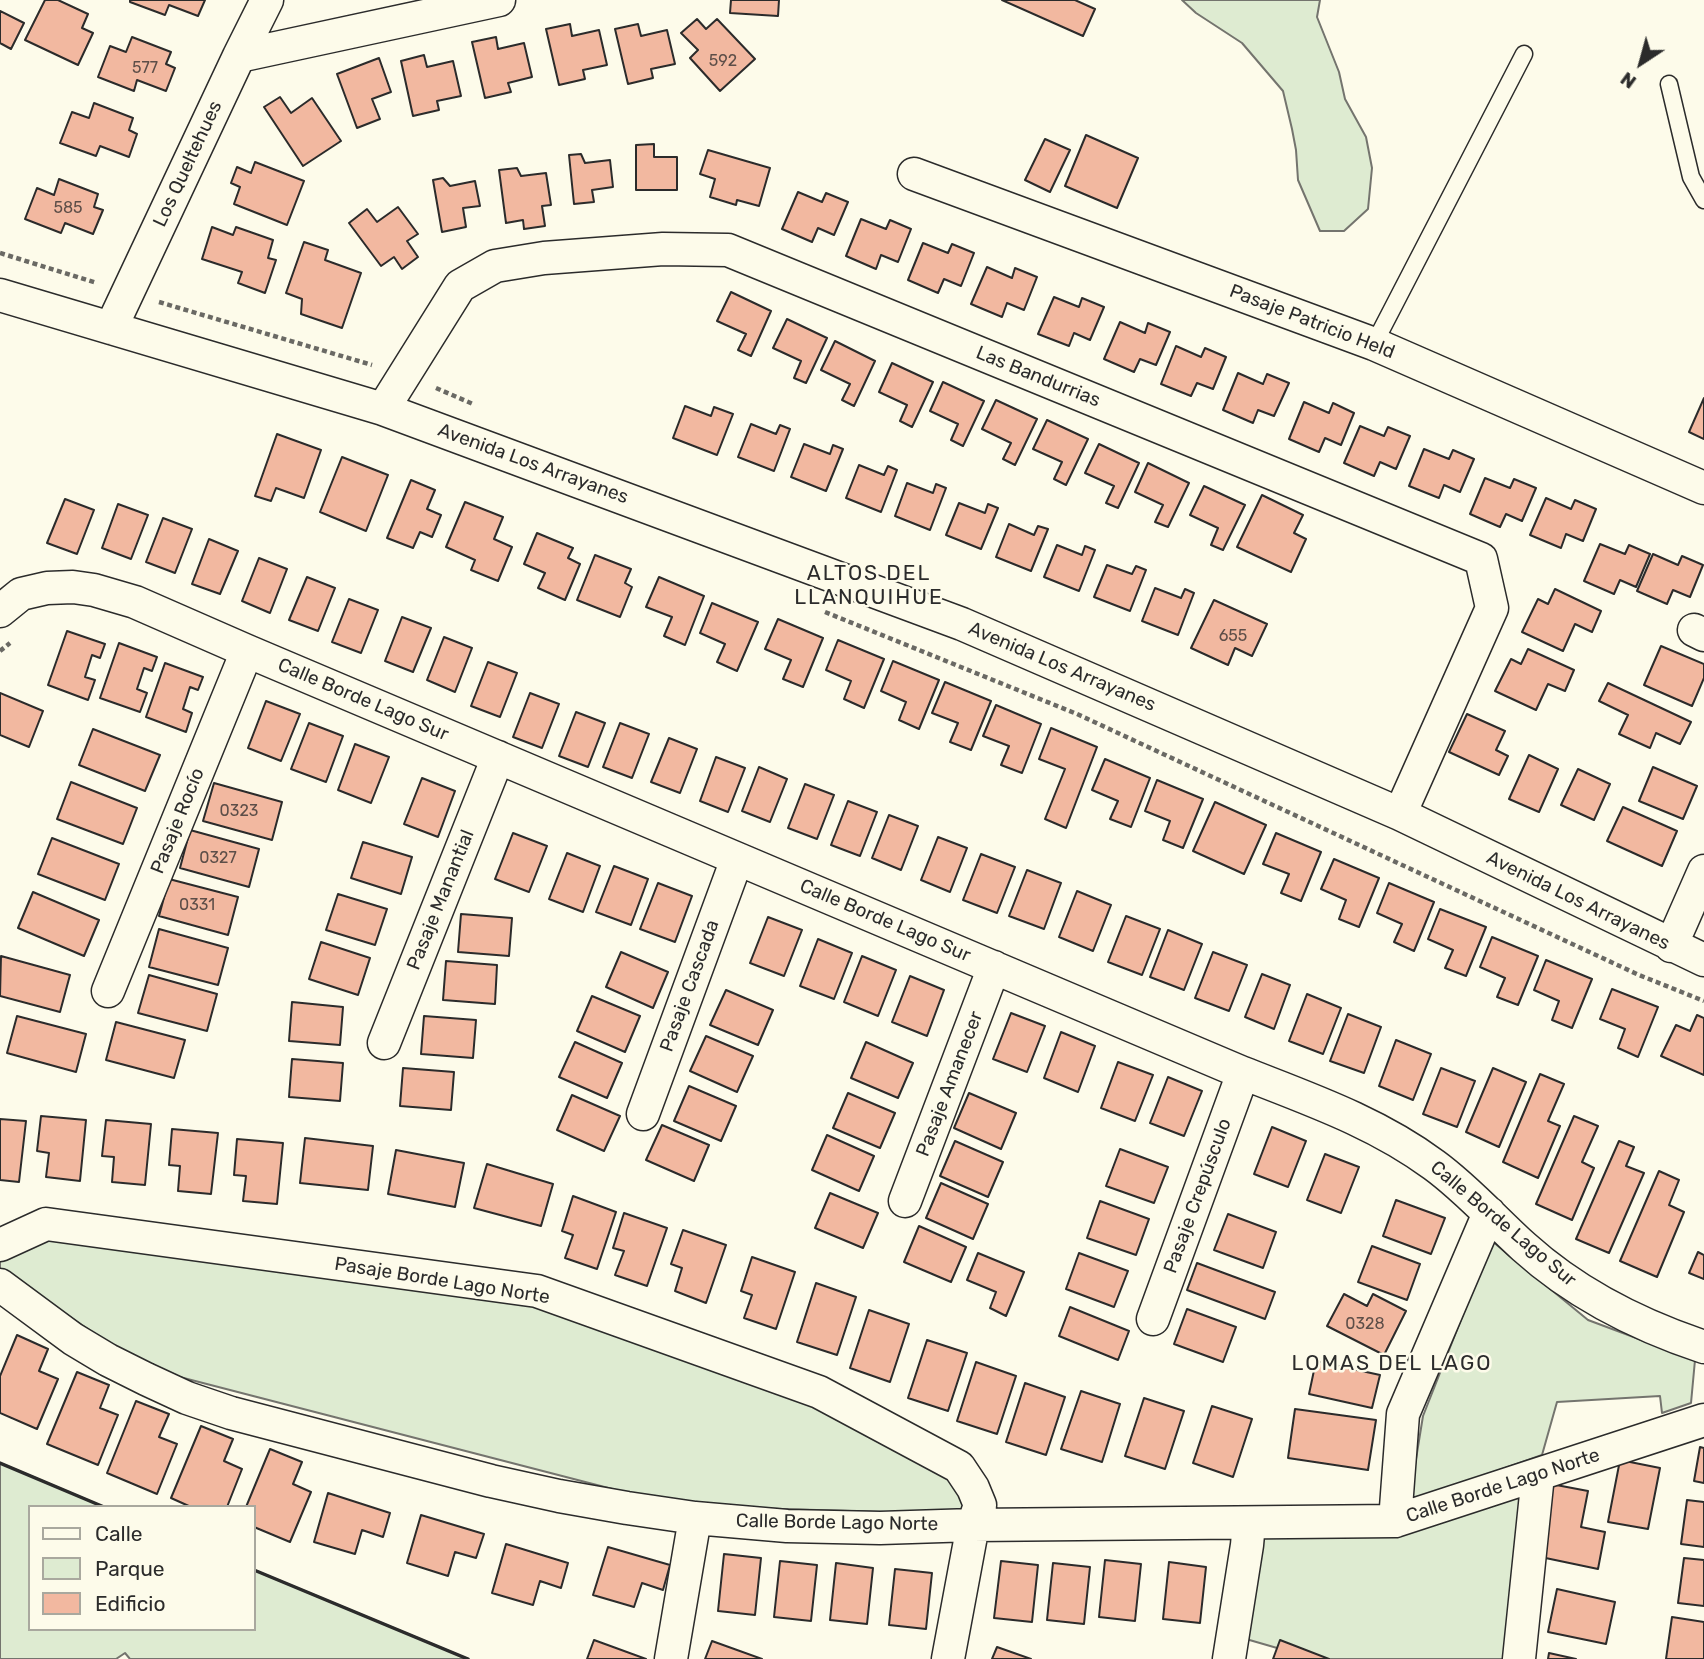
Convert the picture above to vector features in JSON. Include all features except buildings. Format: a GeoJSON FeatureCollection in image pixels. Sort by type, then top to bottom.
{"type":"FeatureCollection","features":[{"type":"Feature","properties":{"kind":"street","name":"Los Queltehues"},"geometry":{"type":"LineString","coordinates":[[111,328],[267,0]]}},
{"type":"Feature","properties":{"kind":"street"},"geometry":{"type":"LineString","coordinates":[[239,56],[499,0]]}},
{"type":"Feature","properties":{"kind":"street","name":"Pasaje Patricio Held"},"geometry":{"type":"LineString","coordinates":[[914,174],[1374,344],[1704,488]]}},
{"type":"Feature","properties":{"kind":"street","name":"Las Bandurrias"},"geometry":{"type":"LineString","coordinates":[[383,409],[460,286],[495,266],[544,258],[650,250],[728,250],[1481,559],[1492,608],[1400,814]]}},
{"type":"Feature","properties":{"kind":"street","name":"Avenida Los Arrayanes"},"geometry":{"type":"LineString","coordinates":[[0,295],[383,409],[962,624],[1400,814],[1704,960]]}},
{"type":"Feature","properties":{"kind":"street","name":"Calle Borde Lago Sur"},"geometry":{"type":"LineString","coordinates":[[10,602],[47,588],[74,587],[115,595],[1243,1073],[1333,1108],[1402,1143],[1444,1172],[1524,1247],[1562,1278],[1602,1304],[1676,1338],[1704,1347]]}},
{"type":"Feature","properties":{"kind":"street","name":"Pasaje Rocío"},"geometry":{"type":"LineString","coordinates":[[108,991],[247,651]]}},
{"type":"Feature","properties":{"kind":"street","name":"Pasaje Manantial"},"geometry":{"type":"LineString","coordinates":[[384,1043],[498,757]]}},
{"type":"Feature","properties":{"kind":"street","name":"Pasaje Cascada"},"geometry":{"type":"LineString","coordinates":[[643,1114],[737,859]]}},
{"type":"Feature","properties":{"kind":"street"},"geometry":{"type":"LineString","coordinates":[[1671,946],[1704,871]]}},
{"type":"Feature","properties":{"kind":"street","name":"Pasaje Amanecer"},"geometry":{"type":"LineString","coordinates":[[905,1201],[994,967]]}},
{"type":"Feature","properties":{"kind":"street","name":"Pasaje Crepúsculo"},"geometry":{"type":"LineString","coordinates":[[1153,1319],[1243,1073]]}},
{"type":"Feature","properties":{"kind":"street"},"geometry":{"type":"LineString","coordinates":[[1395,1521],[1403,1414],[1489,1213]]}},
{"type":"Feature","properties":{"kind":"street","name":"Pasaje Borde Lago Norte"},"geometry":{"type":"LineString","coordinates":[[0,1245],[46,1224],[537,1291],[819,1392],[959,1467],[974,1488],[980,1505],[973,1525],[947,1659]]}},
{"type":"Feature","properties":{"kind":"street","name":"Calle Borde Lago Norte"},"geometry":{"type":"LineString","coordinates":[[0,1285],[73,1339],[108,1360],[187,1398],[231,1413],[532,1490],[695,1518],[788,1526],[880,1528],[1395,1521],[1704,1420]]}},
{"type":"Feature","properties":{"kind":"street"},"geometry":{"type":"LineString","coordinates":[[1520,1659],[1538,1475]]}},
{"type":"Feature","properties":{"kind":"street"},"geometry":{"type":"LineString","coordinates":[[671,1659],[695,1518]]}},
{"type":"Feature","properties":{"kind":"street"},"geometry":{"type":"LineString","coordinates":[[1229,1659],[1249,1523]]}},
{"type":"Feature","properties":{"kind":"lane"},"geometry":{"type":"LineString","coordinates":[[1374,344],[1524,54]]}},
{"type":"Feature","properties":{"kind":"lane"},"geometry":{"type":"LineString","coordinates":[[1669,84],[1691,177],[1704,200]]}},
{"type":"Feature","properties":{"kind":"path"},"geometry":{"type":"LineString","coordinates":[[814,608],[1077,715],[1639,975],[1704,1001]]}},
{"type":"Feature","properties":{"kind":"green space"},"geometry":{"type":"Polygon","coordinates":[[[1182,0],[1320,0],[1317,17],[1339,72],[1345,99],[1366,137],[1372,168],[1368,209],[1344,231],[1320,231],[1298,180],[1296,150],[1283,91],[1242,43],[1196,13],[1182,0]]]}},
{"type":"Feature","properties":{"kind":"green space"},"geometry":{"type":"Polygon","coordinates":[[[48,1235],[535,1302],[814,1401],[952,1476],[990,1515],[678,1506],[145,1368],[0,1269],[0,1254],[48,1235]]]}},
{"type":"Feature","properties":{"kind":"green space"},"geometry":{"type":"Polygon","coordinates":[[[1492,1241],[1588,1320],[1695,1360],[1691,1403],[1662,1413],[1660,1396],[1557,1402],[1542,1455],[1409,1502],[1423,1416],[1492,1241]]]}},
{"type":"Feature","properties":{"kind":"green space"},"geometry":{"type":"Polygon","coordinates":[[[0,1463],[99,1505],[28,1505],[28,1631],[256,1631],[256,1571],[468,1659],[130,1659],[125,1653],[116,1659],[0,1659],[0,1463]]]}},
{"type":"Feature","properties":{"kind":"green space"},"geometry":{"type":"Polygon","coordinates":[[[1527,1492],[1504,1659],[1315,1659],[1246,1639],[1259,1538],[1414,1531],[1527,1492]]]}},
{"type":"Feature","properties":{"kind":"wall"},"geometry":{"type":"LineString","coordinates":[[0,1463],[99,1505]]}},
{"type":"Feature","properties":{"kind":"wall"},"geometry":{"type":"LineString","coordinates":[[256,1571],[468,1659]]}},
{"type":"Feature","properties":{"kind":"district","name":"ALTOS DEL LLANQUIHUE"},"geometry":{"type":"Point","coordinates":[869,586]}},
{"type":"Feature","properties":{"kind":"district","name":"LOMAS DEL LAGO"},"geometry":{"type":"Point","coordinates":[1392,1364]}}]}
